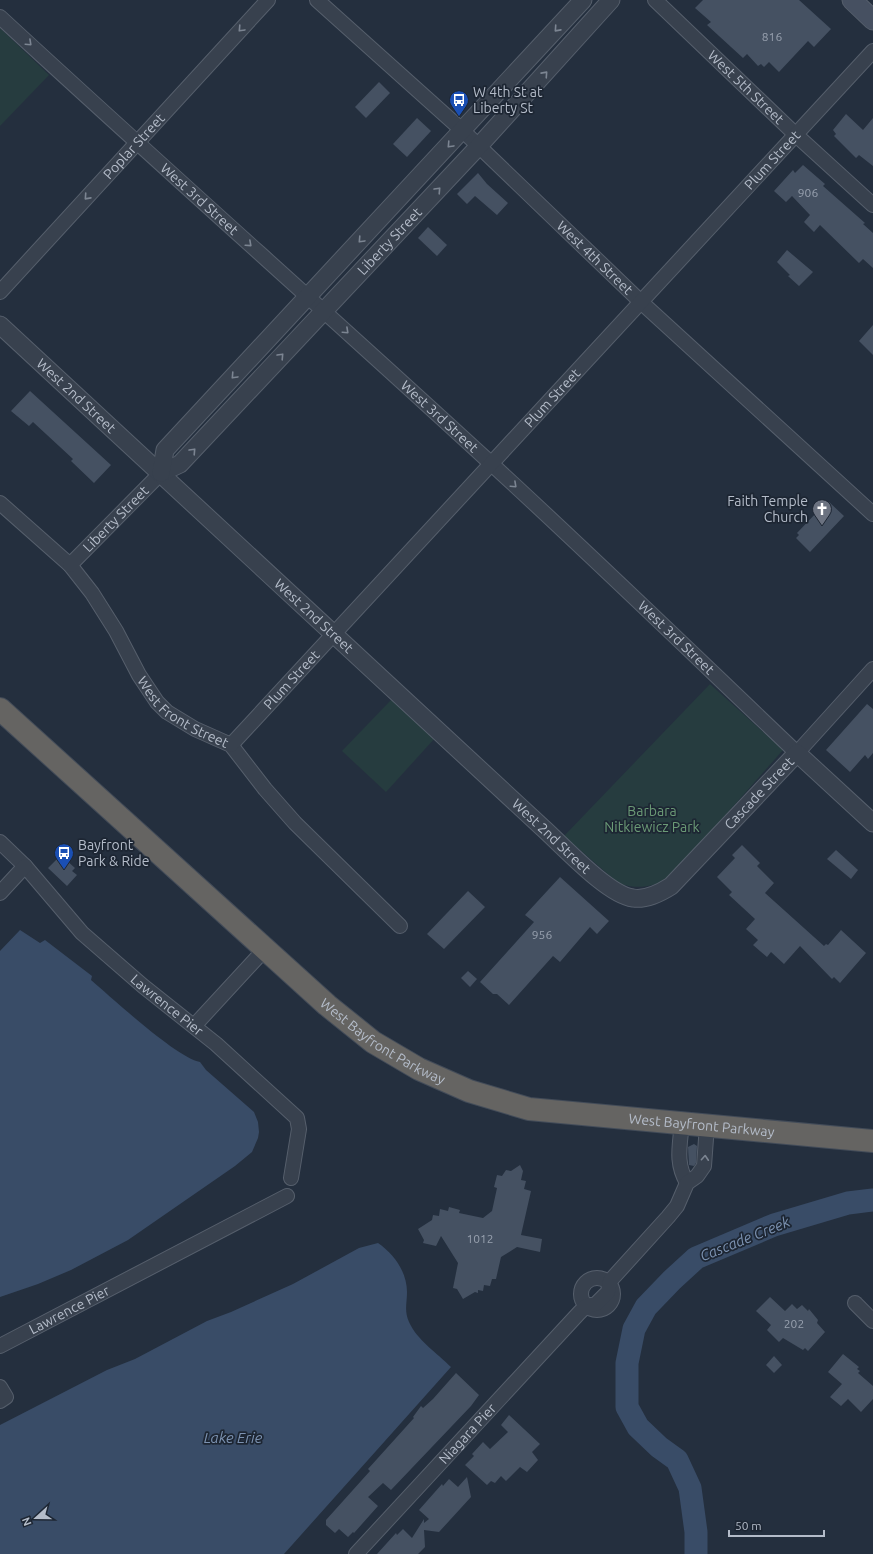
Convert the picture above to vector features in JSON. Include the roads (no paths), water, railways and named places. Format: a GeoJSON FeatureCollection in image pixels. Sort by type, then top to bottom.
{"type":"FeatureCollection","features":[{"type":"Feature","properties":{"kind":"highway","name":"West Bayfront Parkway"},"geometry":{"type":"LineString","coordinates":[[0,709],[327,1005],[373,1042],[419,1069],[469,1091],[529,1109],[682,1122],[873,1141]]}},
{"type":"Feature","properties":{"kind":"main road"},"geometry":{"type":"LineString","coordinates":[[852,0],[873,20]]}},
{"type":"Feature","properties":{"kind":"street","name":"Poplar Street"},"geometry":{"type":"LineString","coordinates":[[0,292],[268,0]]}},
{"type":"Feature","properties":{"kind":"street","name":"West 4th Street"},"geometry":{"type":"LineString","coordinates":[[317,0],[463,132],[641,302],[873,514]]}},
{"type":"Feature","properties":{"kind":"street","name":"Liberty Street"},"geometry":{"type":"LineString","coordinates":[[161,473],[165,450],[463,132],[583,0]]}},
{"type":"Feature","properties":{"kind":"street","name":"Liberty Street"},"geometry":{"type":"LineString","coordinates":[[70,565],[161,473],[180,464],[478,147],[611,0]]}},
{"type":"Feature","properties":{"kind":"street","name":"West 5th Street"},"geometry":{"type":"LineString","coordinates":[[655,0],[795,134],[873,205]]}},
{"type":"Feature","properties":{"kind":"street","name":"West 3rd Street"},"geometry":{"type":"LineString","coordinates":[[0,17],[136,143],[309,296],[492,464],[873,822]]}},
{"type":"Feature","properties":{"kind":"street","name":"Plum Street"},"geometry":{"type":"LineString","coordinates":[[231,745],[873,51]]}},
{"type":"Feature","properties":{"kind":"street","name":"West 2nd Street"},"geometry":{"type":"LineString","coordinates":[[0,325],[600,879],[616,892],[634,899]]}},
{"type":"Feature","properties":{"kind":"street","name":"West Front Street"},"geometry":{"type":"LineString","coordinates":[[0,503],[70,565],[92,593],[116,631],[139,676],[156,702],[167,712],[190,726],[231,745],[265,789],[296,823],[400,926]]}},
{"type":"Feature","properties":{"kind":"street","name":"Cascade Street"},"geometry":{"type":"LineString","coordinates":[[634,899],[656,894],[677,881],[873,669]]}},
{"type":"Feature","properties":{"kind":"street","name":"Lawrence Pier"},"geometry":{"type":"LineString","coordinates":[[0,842],[25,866],[82,933],[119,967],[194,1026],[297,1118],[299,1129],[291,1178]]}},
{"type":"Feature","properties":{"kind":"street"},"geometry":{"type":"LineString","coordinates":[[0,893],[25,866]]}},
{"type":"Feature","properties":{"kind":"street"},"geometry":{"type":"LineString","coordinates":[[194,1026],[265,949]]}},
{"type":"Feature","properties":{"kind":"street"},"geometry":{"type":"LineString","coordinates":[[682,1122],[679,1160],[680,1170],[687,1183]]}},
{"type":"Feature","properties":{"kind":"street"},"geometry":{"type":"LineString","coordinates":[[582,1310],[601,1310],[607,1308],[614,1294],[610,1281],[668,1218],[677,1206],[687,1183],[697,1176],[704,1166],[707,1125]]}},
{"type":"Feature","properties":{"kind":"street","name":"Lawrence Pier"},"geometry":{"type":"LineString","coordinates":[[0,1346],[287,1196]]}},
{"type":"Feature","properties":{"kind":"street","name":"Niagara Pier"},"geometry":{"type":"LineString","coordinates":[[356,1554],[582,1310],[587,1296],[600,1282],[610,1281]]}},
{"type":"Feature","properties":{"kind":"street"},"geometry":{"type":"LineString","coordinates":[[855,1303],[873,1321]]}},
{"type":"Feature","properties":{"kind":"water"},"geometry":{"type":"Polygon","coordinates":[[[20,930],[40,943],[45,940],[92,976],[91,980],[161,1039],[176,1050],[200,1062],[206,1070],[254,1112],[258,1122],[259,1132],[252,1152],[235,1166],[128,1240],[71,1270],[38,1284],[0,1297],[0,951],[20,930]]]}},
{"type":"Feature","properties":{"kind":"water","name":"Lake Erie"},"geometry":{"type":"Polygon","coordinates":[[[378,1243],[394,1258],[405,1277],[407,1314],[413,1329],[422,1340],[451,1367],[284,1554],[0,1554],[0,1425],[107,1370],[135,1359],[207,1321],[231,1312],[293,1284],[359,1248],[378,1243]]]}},
{"type":"Feature","properties":{"kind":"waterway","name":"Cascade Creek"},"geometry":{"type":"LineString","coordinates":[[696,1554],[696,1532],[690,1488],[677,1460],[659,1447],[638,1427],[627,1407],[627,1363],[634,1329],[646,1307],[696,1258],[774,1225],[848,1203],[873,1200]]}},
{"type":"Feature","properties":{"kind":"place","name":"W 4th St at Liberty St"},"geometry":{"type":"Point","coordinates":[459,117]}},
{"type":"Feature","properties":{"kind":"place","name":"Faith Temple Church"},"geometry":{"type":"Point","coordinates":[822,526]}},
{"type":"Feature","properties":{"kind":"place","name":"Bayfront Park & Ride"},"geometry":{"type":"Point","coordinates":[64,870]}},
{"type":"Feature","properties":{"kind":"park label","name":"Barbara Nitkiewicz Park"},"geometry":{"type":"Point","coordinates":[652,820]}}]}
